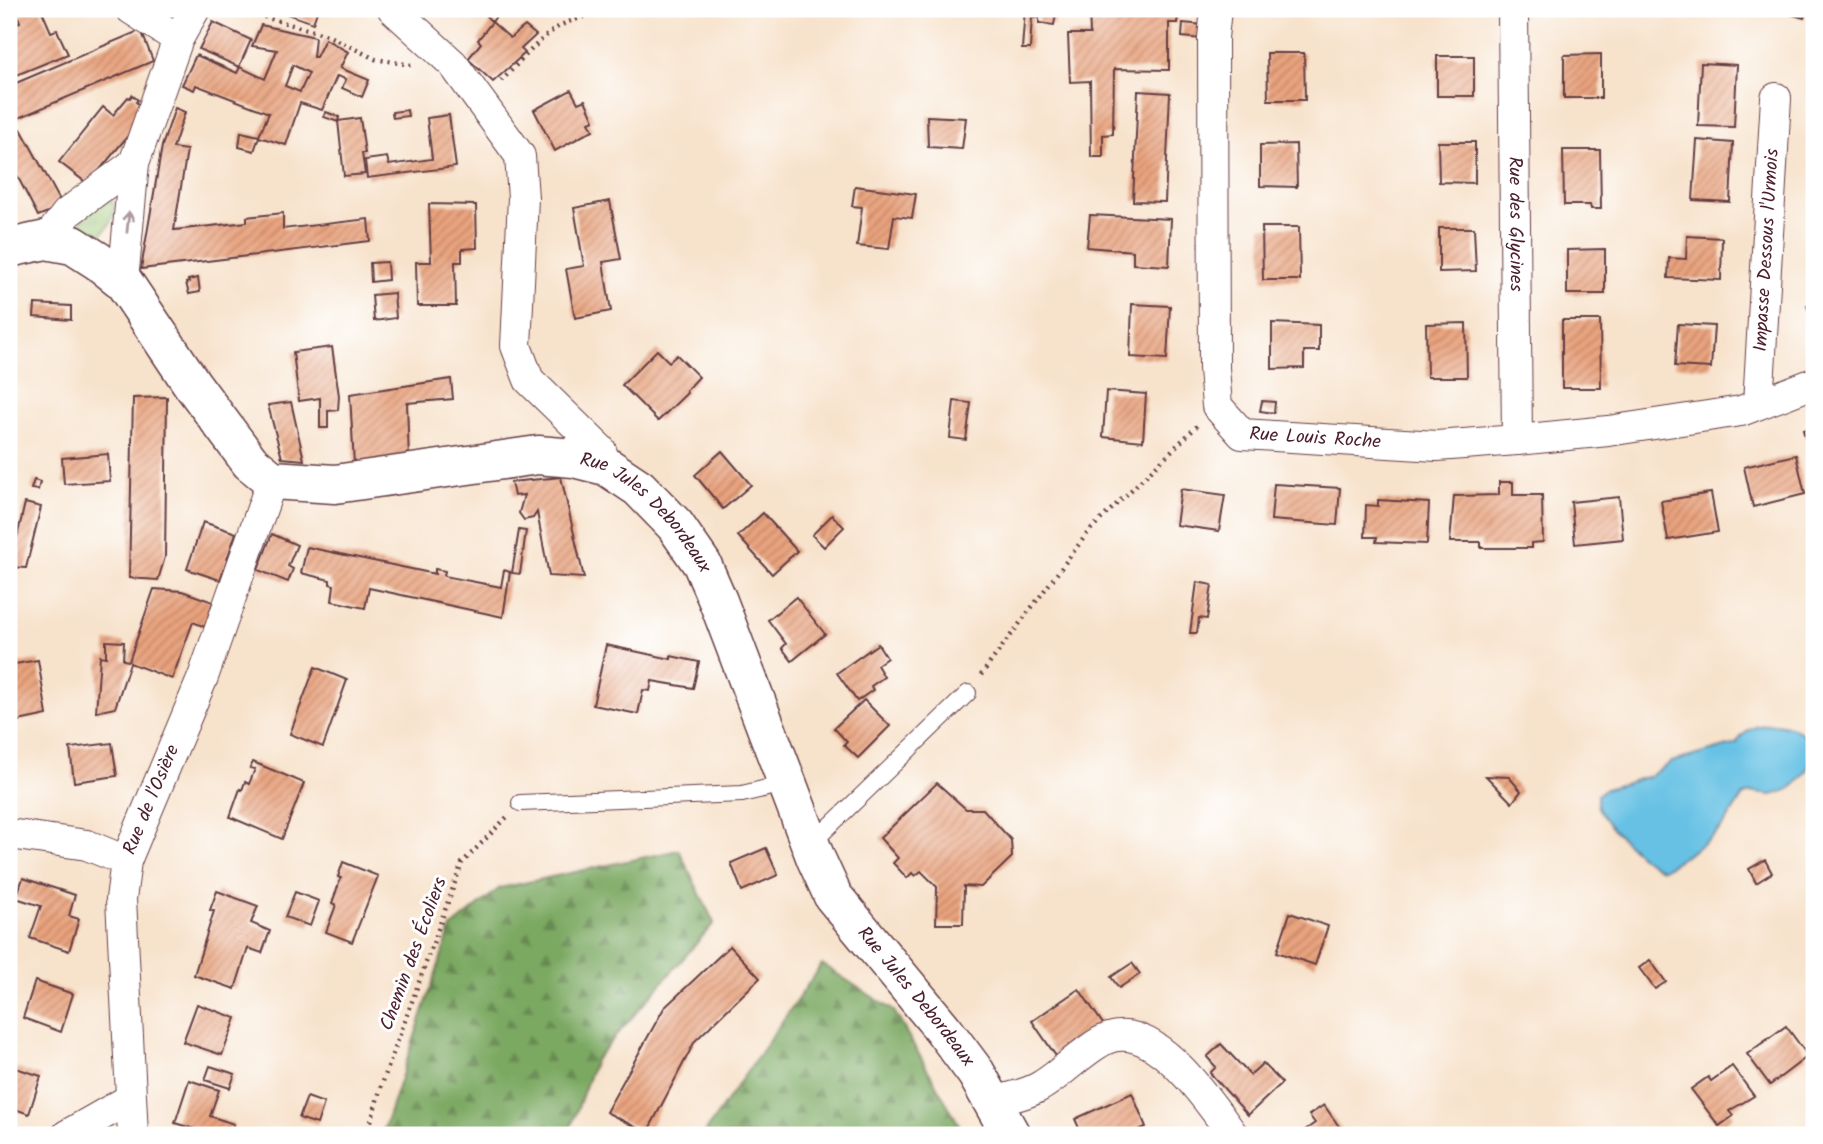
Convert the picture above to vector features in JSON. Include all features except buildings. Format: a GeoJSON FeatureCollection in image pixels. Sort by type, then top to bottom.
{"type":"FeatureCollection","features":[{"type":"Feature","properties":{"kind":"street"},"geometry":{"type":"LineString","coordinates":[[131,9],[178,39]]}},
{"type":"Feature","properties":{"kind":"street"},"geometry":{"type":"LineString","coordinates":[[123,281],[134,163],[178,39],[195,9]]}},
{"type":"Feature","properties":{"kind":"street"},"geometry":{"type":"LineString","coordinates":[[393,9],[453,64],[520,156],[523,198],[516,346],[529,380],[601,450],[606,466]]}},
{"type":"Feature","properties":{"kind":"street"},"geometry":{"type":"LineString","coordinates":[[1216,9],[1213,38],[1214,341],[1217,405]]}},
{"type":"Feature","properties":{"kind":"street","name":"Rue des Glycines"},"geometry":{"type":"LineString","coordinates":[[1513,9],[1517,440]]}},
{"type":"Feature","properties":{"kind":"street","name":"Impasse Dessous l'Urmois"},"geometry":{"type":"LineString","coordinates":[[1758,404],[1776,98]]}},
{"type":"Feature","properties":{"kind":"street"},"geometry":{"type":"LineString","coordinates":[[46,240],[67,213],[134,163]]}},
{"type":"Feature","properties":{"kind":"street"},"geometry":{"type":"LineString","coordinates":[[9,248],[46,240],[73,246],[123,281],[192,384],[250,462],[272,480]]}},
{"type":"Feature","properties":{"kind":"street","name":"Rue Louis Roche"},"geometry":{"type":"LineString","coordinates":[[1217,405],[1242,434],[1437,446],[1608,431],[1728,413],[1814,383]]}},
{"type":"Feature","properties":{"kind":"street","name":"Rue Jules Debordeaux"},"geometry":{"type":"LineString","coordinates":[[272,480],[335,484],[538,455],[573,458],[606,466],[639,488],[675,524],[702,564],[810,845],[833,896],[976,1073],[1011,1135]]}},
{"type":"Feature","properties":{"kind":"street","name":"Rue de l'Osière"},"geometry":{"type":"LineString","coordinates":[[133,1135],[121,899],[126,861],[203,677],[272,480]]}},
{"type":"Feature","properties":{"kind":"street"},"geometry":{"type":"LineString","coordinates":[[9,834],[87,845],[126,861]]}},
{"type":"Feature","properties":{"kind":"street"},"geometry":{"type":"LineString","coordinates":[[993,1102],[1038,1088],[1107,1038],[1124,1034],[1166,1055],[1200,1088],[1233,1135]]}},
{"type":"Feature","properties":{"kind":"street"},"geometry":{"type":"LineString","coordinates":[[67,1135],[130,1099]]}},
{"type":"Feature","properties":{"kind":"lane"},"geometry":{"type":"LineString","coordinates":[[810,845],[968,693]]}},
{"type":"Feature","properties":{"kind":"lane"},"geometry":{"type":"LineString","coordinates":[[520,803],[742,794],[788,783]]}},
{"type":"Feature","properties":{"kind":"path"},"geometry":{"type":"LineString","coordinates":[[237,9],[327,34],[374,60],[444,70],[453,64]]}},
{"type":"Feature","properties":{"kind":"path"},"geometry":{"type":"LineString","coordinates":[[481,102],[559,26],[581,19],[598,9]]}},
{"type":"Feature","properties":{"kind":"path"},"geometry":{"type":"LineString","coordinates":[[968,693],[1088,531],[1217,405]]}},
{"type":"Feature","properties":{"kind":"path","name":"Chemin des Écoliers"},"geometry":{"type":"LineString","coordinates":[[367,1135],[381,1087],[462,863],[520,803]]}},
{"type":"Feature","properties":{"kind":"green space"},"geometry":{"type":"Polygon","coordinates":[[[111,196],[113,216],[102,233],[90,239],[80,230],[83,218],[111,196]]]}},
{"type":"Feature","properties":{"kind":"green space"},"geometry":{"type":"Polygon","coordinates":[[[679,850],[714,923],[595,1060],[568,1135],[382,1135],[451,928],[500,888],[679,850]]]}},
{"type":"Feature","properties":{"kind":"green space"},"geometry":{"type":"Polygon","coordinates":[[[822,964],[894,1011],[965,1135],[703,1135],[822,964]]]}},
{"type":"Feature","properties":{"kind":"water"},"geometry":{"type":"Polygon","coordinates":[[[1775,724],[1802,733],[1811,745],[1811,762],[1806,772],[1795,785],[1784,791],[1771,795],[1745,795],[1714,835],[1663,869],[1647,861],[1627,843],[1608,823],[1598,807],[1597,795],[1606,789],[1650,776],[1672,762],[1736,744],[1752,728],[1775,724]]]}}]}
